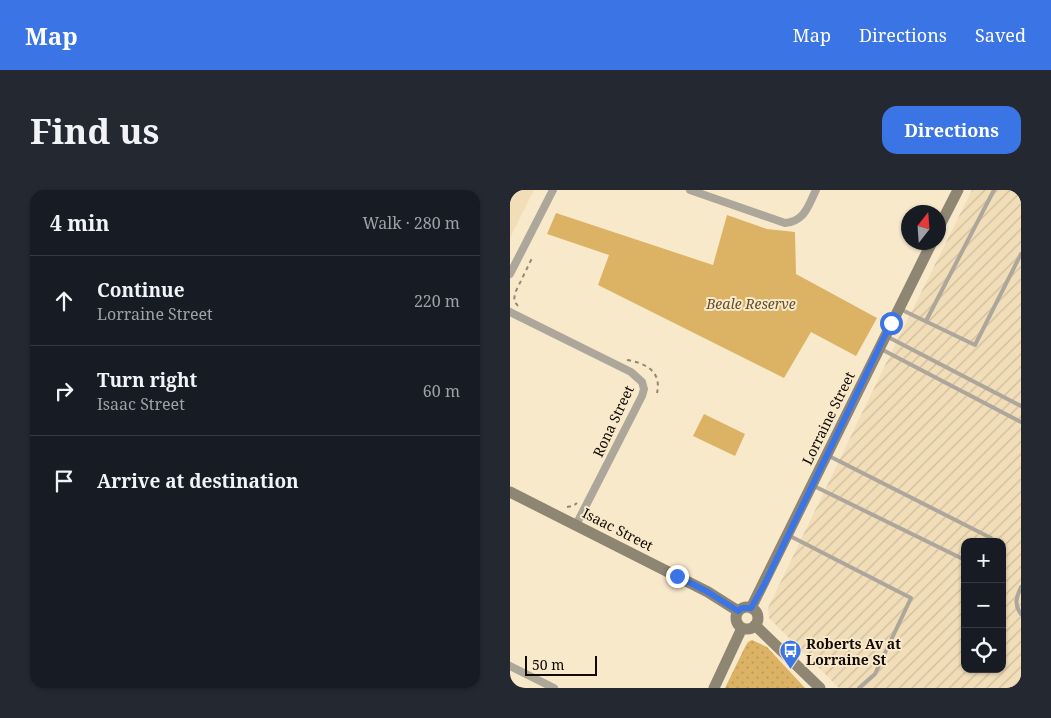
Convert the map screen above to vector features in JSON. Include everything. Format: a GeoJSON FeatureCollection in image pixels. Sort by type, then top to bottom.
{"type":"FeatureCollection","features":[{"type":"Feature","properties":{"kind":"street"},"geometry":{"type":"LineString","coordinates":[[510,274],[553,190]]}},
{"type":"Feature","properties":{"kind":"street"},"geometry":{"type":"LineString","coordinates":[[690,190],[785,224],[797,221],[801,217],[816,190]]}},
{"type":"Feature","properties":{"kind":"street"},"geometry":{"type":"LineString","coordinates":[[946,213],[958,190]]}},
{"type":"Feature","properties":{"kind":"street","name":"Lorraine Street"},"geometry":{"type":"LineString","coordinates":[[751,608],[928,250]]}},
{"type":"Feature","properties":{"kind":"street","name":"Rona Street"},"geometry":{"type":"LineString","coordinates":[[510,312],[630,372],[642,382],[644,390],[642,396],[576,525]]}},
{"type":"Feature","properties":{"kind":"street","name":"Isaac Street"},"geometry":{"type":"LineString","coordinates":[[510,492],[708,592],[738,611]]}},
{"type":"Feature","properties":{"kind":"street"},"geometry":{"type":"LineString","coordinates":[[742,608],[751,608],[758,616],[755,625],[749,629],[742,628],[736,621],[738,611],[742,608]]}},
{"type":"Feature","properties":{"kind":"street"},"geometry":{"type":"LineString","coordinates":[[755,625],[820,688]]}},
{"type":"Feature","properties":{"kind":"street"},"geometry":{"type":"LineString","coordinates":[[714,688],[742,628]]}},
{"type":"Feature","properties":{"kind":"street"},"geometry":{"type":"LineString","coordinates":[[510,666],[554,688]]}},
{"type":"Feature","properties":{"kind":"lane"},"geometry":{"type":"LineString","coordinates":[[926,321],[994,190]]}},
{"type":"Feature","properties":{"kind":"lane"},"geometry":{"type":"LineString","coordinates":[[899,308],[975,345],[1021,254]]}},
{"type":"Feature","properties":{"kind":"lane"},"geometry":{"type":"LineString","coordinates":[[885,336],[1021,406]]}},
{"type":"Feature","properties":{"kind":"lane"},"geometry":{"type":"LineString","coordinates":[[879,348],[1021,422]]}},
{"type":"Feature","properties":{"kind":"lane"},"geometry":{"type":"LineString","coordinates":[[827,455],[991,538]]}},
{"type":"Feature","properties":{"kind":"lane"},"geometry":{"type":"LineString","coordinates":[[812,485],[961,558]]}},
{"type":"Feature","properties":{"kind":"lane"},"geometry":{"type":"LineString","coordinates":[[788,536],[911,598],[875,674],[859,688]]}},
{"type":"Feature","properties":{"kind":"lane"},"geometry":{"type":"LineString","coordinates":[[1021,587],[1016,597],[1016,603],[1017,609],[1021,614]]}},
{"type":"Feature","properties":{"kind":"path"},"geometry":{"type":"LineString","coordinates":[[520,307],[515,303],[514,295],[534,256]]}},
{"type":"Feature","properties":{"kind":"path"},"geometry":{"type":"LineString","coordinates":[[623,359],[643,363],[651,368],[658,383],[657,393]]}},
{"type":"Feature","properties":{"kind":"path"},"geometry":{"type":"LineString","coordinates":[[566,507],[572,506],[579,500]]}},
{"type":"Feature","properties":{"kind":"shaded area"},"geometry":{"type":"Polygon","coordinates":[[[510,190],[534,190],[510,238],[510,190]]]}},
{"type":"Feature","properties":{"kind":"shaded area"},"geometry":{"type":"Polygon","coordinates":[[[972,190],[1021,190],[1021,688],[839,688],[769,618],[768,608],[942,250],[946,250],[946,242],[972,190]]]}},
{"type":"Feature","properties":{"kind":"green space","name":"Beale Reserve"},"geometry":{"type":"Polygon","coordinates":[[[556,213],[713,265],[727,215],[767,229],[795,232],[796,274],[877,318],[856,356],[811,332],[784,378],[598,285],[609,255],[547,234],[556,213]]]}},
{"type":"Feature","properties":{"kind":"green space"},"geometry":{"type":"Polygon","coordinates":[[[704,414],[745,434],[735,456],[693,436],[704,414]]]}},
{"type":"Feature","properties":{"kind":"green space"},"geometry":{"type":"Polygon","coordinates":[[[752,640],[767,647],[805,688],[725,688],[745,647],[752,640]]]}},
{"type":"Feature","properties":{"kind":"place","name":"Roberts Av at Lorraine St"},"geometry":{"type":"Point","coordinates":[790,670]}},
{"type":"Feature","properties":{"kind":"route"},"geometry":{"type":"LineString","coordinates":[[677,576],[708,592],[738,611],[745,607],[751,608],[764,585],[891,323]]}}]}
